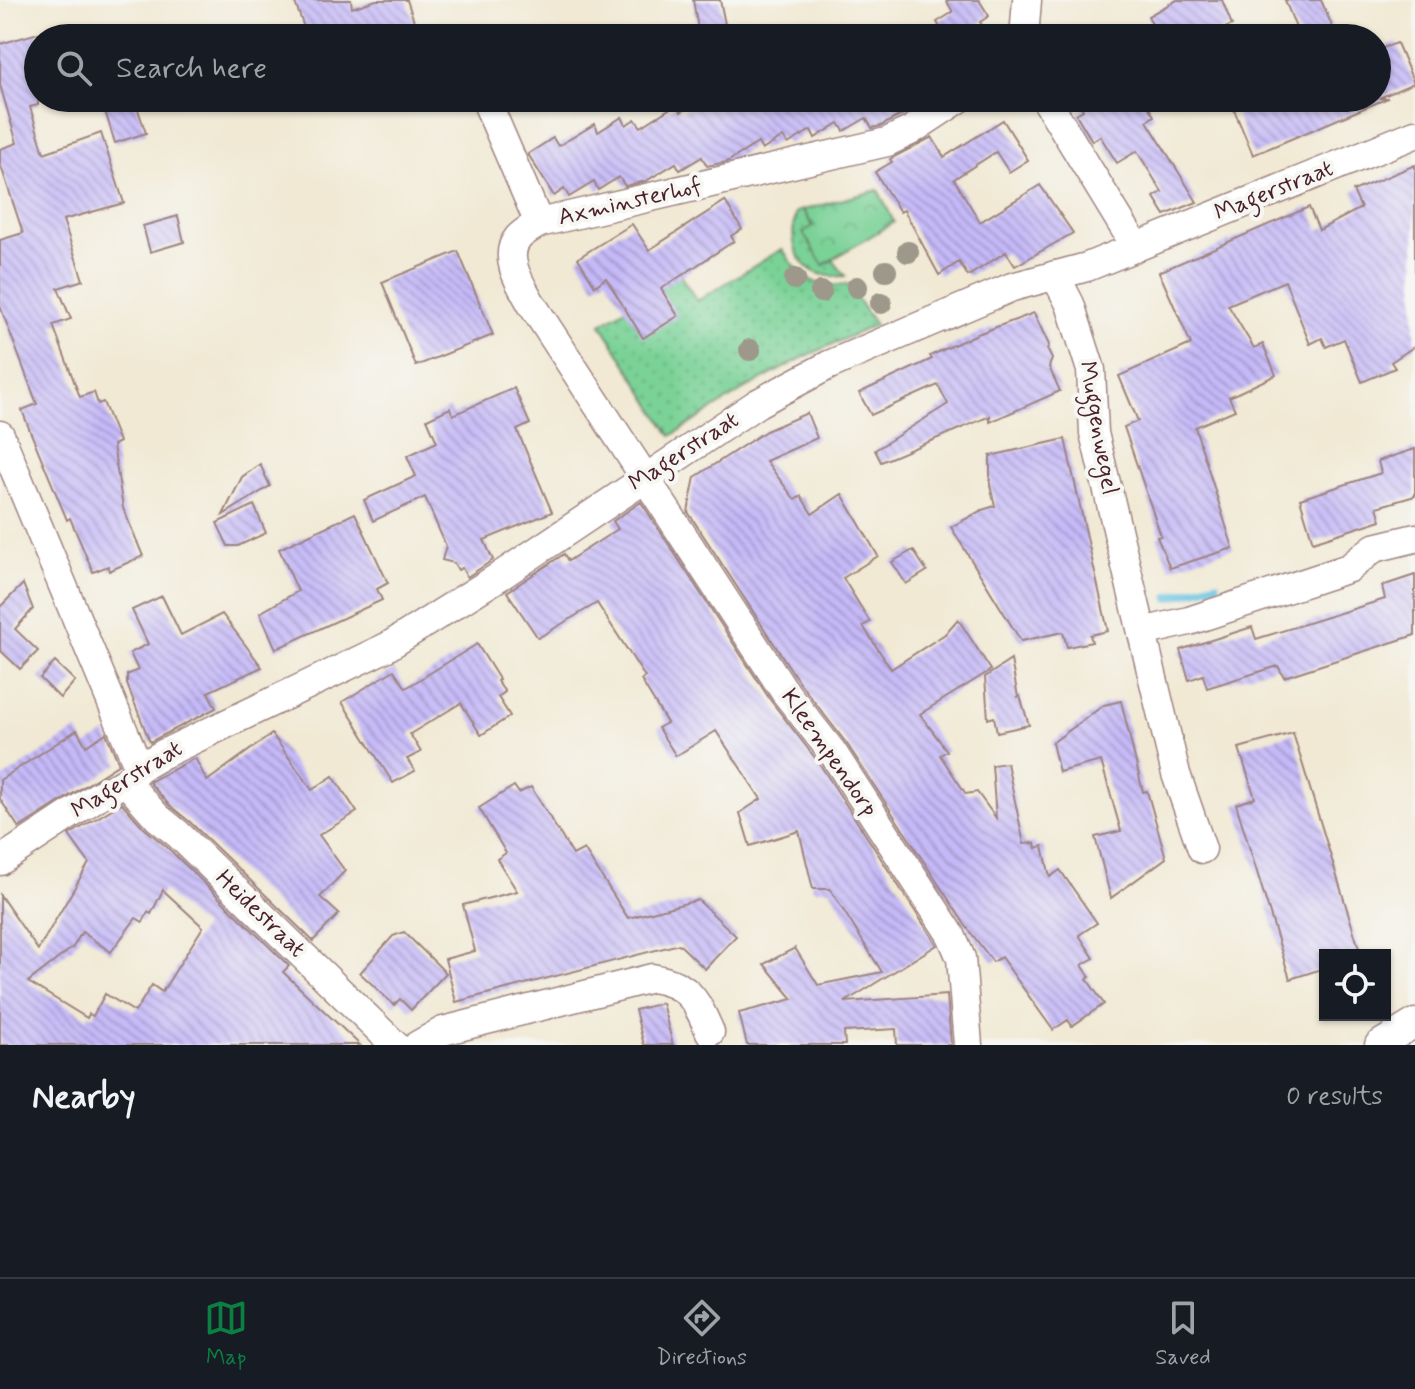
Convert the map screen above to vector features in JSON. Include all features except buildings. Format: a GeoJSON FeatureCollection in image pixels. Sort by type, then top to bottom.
{"type":"FeatureCollection","features":[{"type":"Feature","properties":{"kind":"street"},"geometry":{"type":"LineString","coordinates":[[1025,24],[1027,0]]}},
{"type":"Feature","properties":{"kind":"street"},"geometry":{"type":"LineString","coordinates":[[491,112],[539,223]]}},
{"type":"Feature","properties":{"kind":"street","name":"Axminsterhof"},"geometry":{"type":"LineString","coordinates":[[645,476],[515,274],[512,255],[517,239],[539,223],[887,142],[939,112]]}},
{"type":"Feature","properties":{"kind":"street"},"geometry":{"type":"LineString","coordinates":[[1054,112],[1136,247]]}},
{"type":"Feature","properties":{"kind":"street","name":"Magerstraat"},"geometry":{"type":"LineString","coordinates":[[0,861],[133,775],[330,672],[391,645],[758,403],[829,365],[1012,287],[1087,267],[1415,134]]}},
{"type":"Feature","properties":{"kind":"street","name":"Muggenwegel"},"geometry":{"type":"LineString","coordinates":[[1055,275],[1070,304],[1091,370],[1094,433],[1176,774],[1202,849]]}},
{"type":"Feature","properties":{"kind":"street","name":"Heidestraat"},"geometry":{"type":"LineString","coordinates":[[0,435],[133,775],[157,817],[395,1045]]}},
{"type":"Feature","properties":{"kind":"street","name":"Kleempendorp"},"geometry":{"type":"LineString","coordinates":[[645,476],[785,692],[833,753],[951,935],[961,958],[968,1045]]}},
{"type":"Feature","properties":{"kind":"street"},"geometry":{"type":"LineString","coordinates":[[1142,632],[1189,621],[1349,568],[1374,548],[1415,538]]}},
{"type":"Feature","properties":{"kind":"street"},"geometry":{"type":"LineString","coordinates":[[418,1045],[443,1031],[652,978],[673,981],[696,1000],[710,1032]]}},
{"type":"Feature","properties":{"kind":"street"},"geometry":{"type":"LineString","coordinates":[[1379,1045],[1415,1023]]}},
{"type":"Feature","properties":{"kind":"green space"},"geometry":{"type":"Polygon","coordinates":[[[878,190],[894,222],[823,265],[803,233],[813,226],[803,210],[878,190]]]}},
{"type":"Feature","properties":{"kind":"green space"},"geometry":{"type":"Polygon","coordinates":[[[803,210],[813,227],[804,233],[824,265],[833,260],[845,276],[818,273],[801,259],[796,250],[794,226],[796,212],[803,210]]]}},
{"type":"Feature","properties":{"kind":"green space"},"geometry":{"type":"Polygon","coordinates":[[[782,249],[801,273],[817,283],[847,284],[875,325],[748,387],[671,436],[601,324],[680,275],[697,301],[782,249]]]}},
{"type":"Feature","properties":{"kind":"waterway"},"geometry":{"type":"LineString","coordinates":[[1170,597],[1216,584]]}}]}
